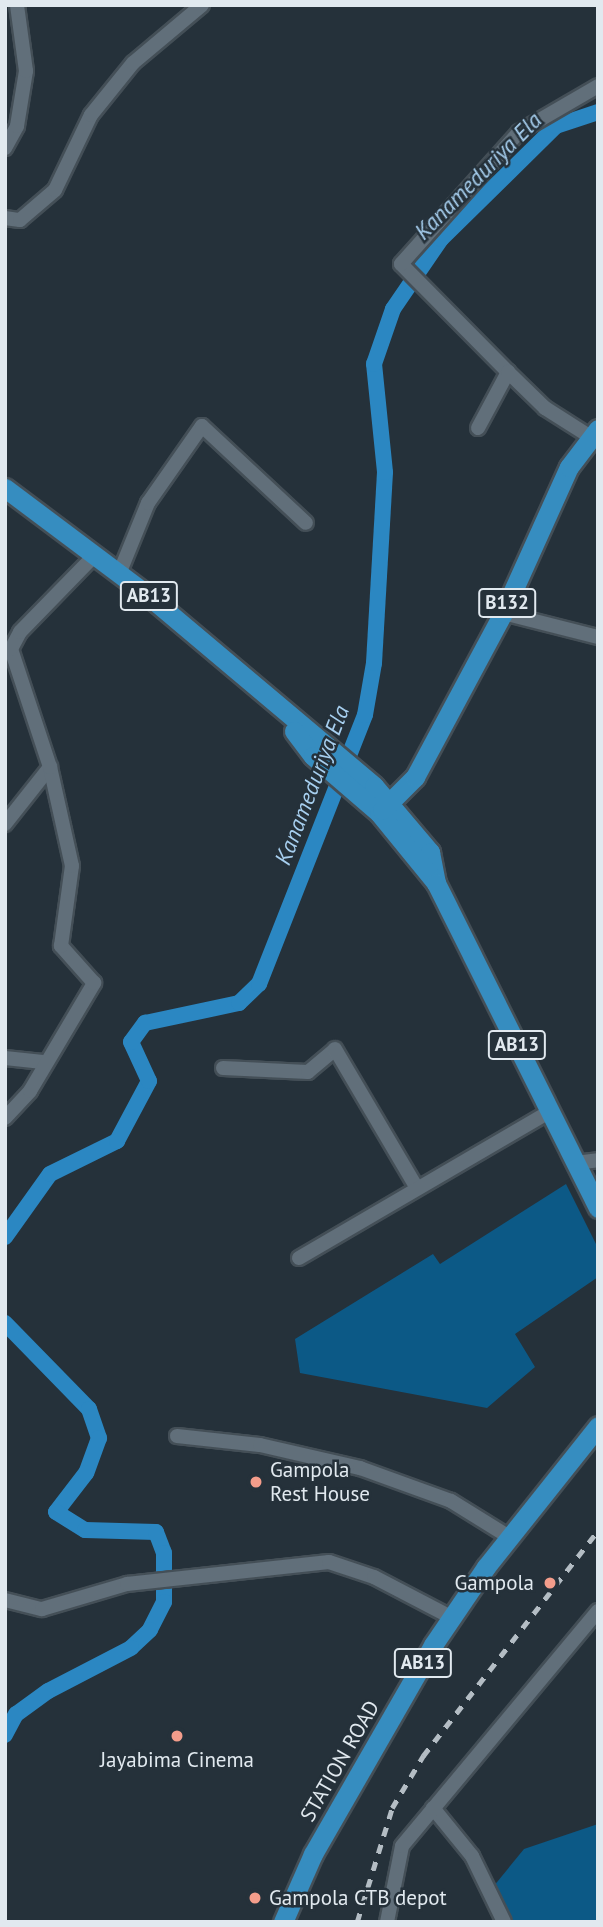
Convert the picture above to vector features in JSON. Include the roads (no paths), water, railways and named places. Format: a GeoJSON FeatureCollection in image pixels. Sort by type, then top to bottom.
{"type":"FeatureCollection","features":[{"type":"Feature","properties":{"kind":"main road","name":"B132"},"geometry":{"type":"LineString","coordinates":[[390,814],[413,797],[415,777],[503,613],[593,432]]}},
{"type":"Feature","properties":{"kind":"main road","name":"AB13"},"geometry":{"type":"LineString","coordinates":[[5,488],[119,574],[283,716],[430,852],[436,883],[598,1208]]}},
{"type":"Feature","properties":{"kind":"main road","name":"STATION ROAD"},"geometry":{"type":"LineString","coordinates":[[283,1922],[313,1854],[452,1617],[509,1537],[598,1426]]}},
{"type":"Feature","properties":{"kind":"street"},"geometry":{"type":"LineString","coordinates":[[5,148],[17,126],[26,71],[16,5]]}},
{"type":"Feature","properties":{"kind":"street"},"geometry":{"type":"LineString","coordinates":[[5,218],[20,220],[55,190],[91,115],[133,63],[202,5]]}},
{"type":"Feature","properties":{"kind":"street"},"geometry":{"type":"LineString","coordinates":[[593,432],[545,408],[401,264],[519,132],[598,86]]}},
{"type":"Feature","properties":{"kind":"street"},"geometry":{"type":"LineString","coordinates":[[478,428],[508,372]]}},
{"type":"Feature","properties":{"kind":"street"},"geometry":{"type":"LineString","coordinates":[[119,574],[148,503],[202,426],[306,523]]}},
{"type":"Feature","properties":{"kind":"street"},"geometry":{"type":"LineString","coordinates":[[5,1118],[30,1091],[43,1062],[94,983],[61,946],[72,866],[50,767],[11,649],[20,632],[95,555]]}},
{"type":"Feature","properties":{"kind":"street"},"geometry":{"type":"LineString","coordinates":[[503,613],[598,637]]}},
{"type":"Feature","properties":{"kind":"street"},"geometry":{"type":"LineString","coordinates":[[5,824],[50,767]]}},
{"type":"Feature","properties":{"kind":"street"},"geometry":{"type":"LineString","coordinates":[[223,1068],[308,1072],[335,1049],[417,1188]]}},
{"type":"Feature","properties":{"kind":"street"},"geometry":{"type":"LineString","coordinates":[[5,1058],[43,1062]]}},
{"type":"Feature","properties":{"kind":"street"},"geometry":{"type":"LineString","coordinates":[[299,1258],[549,1112]]}},
{"type":"Feature","properties":{"kind":"street"},"geometry":{"type":"LineString","coordinates":[[575,1163],[598,1160]]}},
{"type":"Feature","properties":{"kind":"street"},"geometry":{"type":"LineString","coordinates":[[177,1436],[260,1445],[360,1468],[451,1501],[509,1537]]}},
{"type":"Feature","properties":{"kind":"street"},"geometry":{"type":"LineString","coordinates":[[5,1600],[42,1609],[135,1583],[329,1562],[374,1577],[452,1617]]}},
{"type":"Feature","properties":{"kind":"street"},"geometry":{"type":"LineString","coordinates":[[387,1922],[402,1846],[598,1611]]}},
{"type":"Feature","properties":{"kind":"street"},"geometry":{"type":"LineString","coordinates":[[433,1808],[481,1874],[504,1922]]}},
{"type":"Feature","properties":{"kind":"waterway","name":"Kanameduriya Ela"},"geometry":{"type":"LineString","coordinates":[[5,1237],[50,1174],[117,1141],[149,1081],[131,1042],[145,1023],[239,1003],[259,984],[365,715],[374,663],[385,472],[374,364],[393,309],[441,239],[556,126],[598,112]]}},
{"type":"Feature","properties":{"kind":"waterway","name":"Kanameduriya Ela"},"geometry":{"type":"LineString","coordinates":[[5,1323],[89,1409],[99,1438],[86,1473],[56,1512],[85,1530],[156,1532],[164,1553],[164,1602],[150,1630],[131,1648],[48,1691],[16,1714],[5,1735]]}},
{"type":"Feature","properties":{"kind":"railway"},"geometry":{"type":"LineString","coordinates":[[357,1922],[392,1808],[423,1756],[598,1530]]}},
{"type":"Feature","properties":{"kind":"place","name":"Gampola Rest House"},"geometry":{"type":"Point","coordinates":[256,1482]}},
{"type":"Feature","properties":{"kind":"place","name":"Gampola"},"geometry":{"type":"Point","coordinates":[550,1583]}},
{"type":"Feature","properties":{"kind":"place","name":"Jayabima Cinema"},"geometry":{"type":"Point","coordinates":[177,1736]}},
{"type":"Feature","properties":{"kind":"place","name":"Gampola CTB depot"},"geometry":{"type":"Point","coordinates":[255,1898]}}]}
